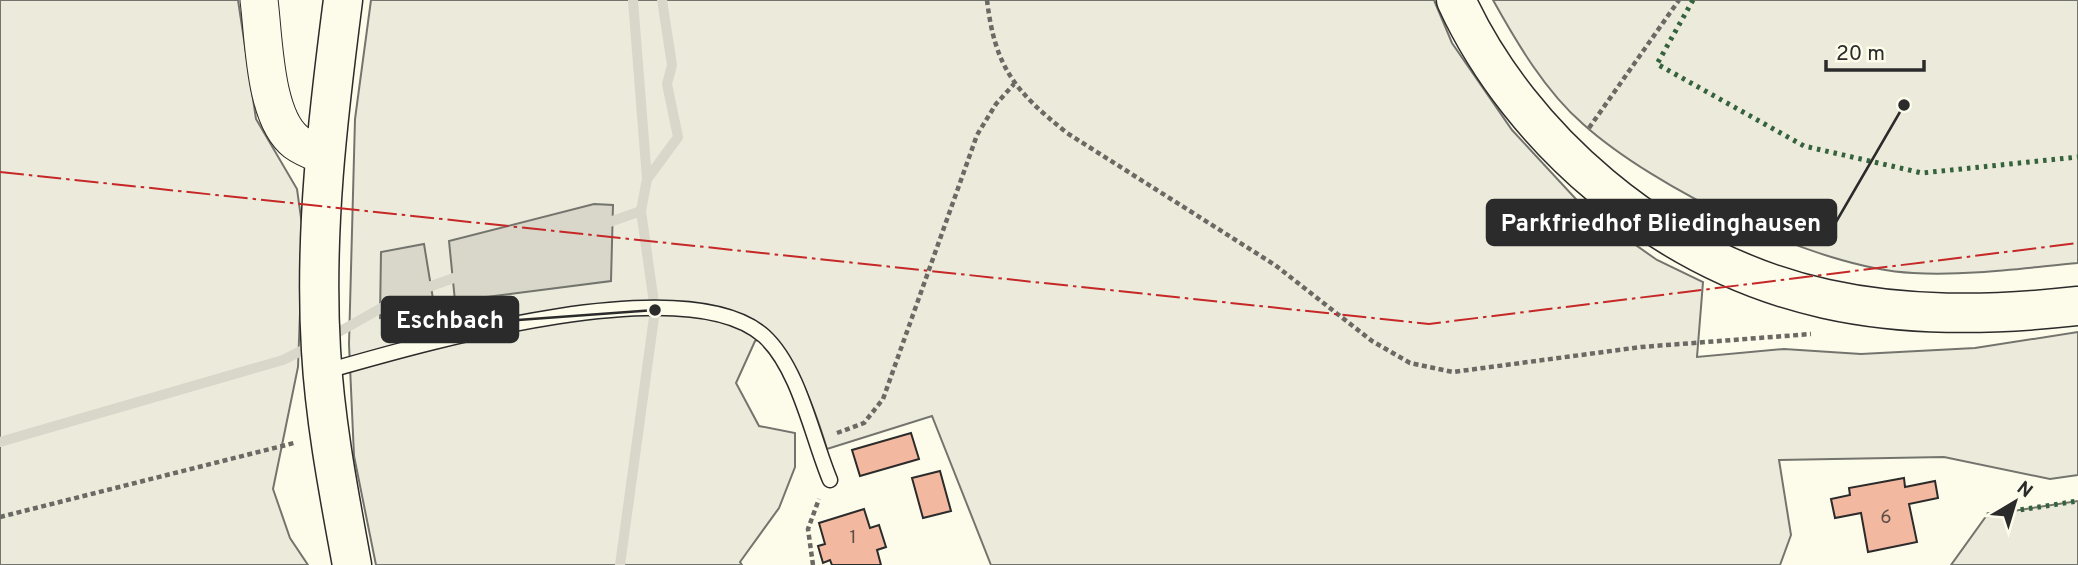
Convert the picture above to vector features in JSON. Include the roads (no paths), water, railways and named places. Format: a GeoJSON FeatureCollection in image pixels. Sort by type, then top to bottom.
{"type":"FeatureCollection","features":[{"type":"Feature","properties":{"kind":"main road"},"geometry":{"type":"LineString","coordinates":[[343,0],[325,156],[320,289],[322,372],[329,434],[352,565]]}},
{"type":"Feature","properties":{"kind":"main road"},"geometry":{"type":"LineString","coordinates":[[1456,0],[1510,90],[1568,159],[1638,217],[1693,251],[1792,291],[1863,307],[1955,314],[2078,306]]}},
{"type":"Feature","properties":{"kind":"street"},"geometry":{"type":"LineString","coordinates":[[260,0],[269,84],[278,115],[295,142],[325,156]]}},
{"type":"Feature","properties":{"kind":"lane"},"geometry":{"type":"LineString","coordinates":[[322,372],[495,327],[580,313],[647,308],[724,316],[745,323],[765,337],[786,365],[830,480]]}},
{"type":"Feature","properties":{"kind":"waterway"},"geometry":{"type":"LineString","coordinates":[[620,565],[655,310],[641,211],[647,179],[633,0]]}},
{"type":"Feature","properties":{"kind":"waterway"},"geometry":{"type":"LineString","coordinates":[[648,178],[678,137],[667,84],[672,65],[662,0]]}},
{"type":"Feature","properties":{"kind":"waterway"},"geometry":{"type":"LineString","coordinates":[[601,225],[641,211]]}},
{"type":"Feature","properties":{"kind":"waterway"},"geometry":{"type":"LineString","coordinates":[[420,290],[465,274]]}},
{"type":"Feature","properties":{"kind":"waterway"},"geometry":{"type":"LineString","coordinates":[[330,337],[390,303]]}},
{"type":"Feature","properties":{"kind":"waterway"},"geometry":{"type":"LineString","coordinates":[[0,442],[283,360],[313,345]]}},
{"type":"Feature","properties":{"kind":"place","name":"Parkfriedhof Bliedinghausen"},"geometry":{"type":"Point","coordinates":[1904,105]}},
{"type":"Feature","properties":{"kind":"place","name":"Eschbach"},"geometry":{"type":"Point","coordinates":[655,310]}}]}
